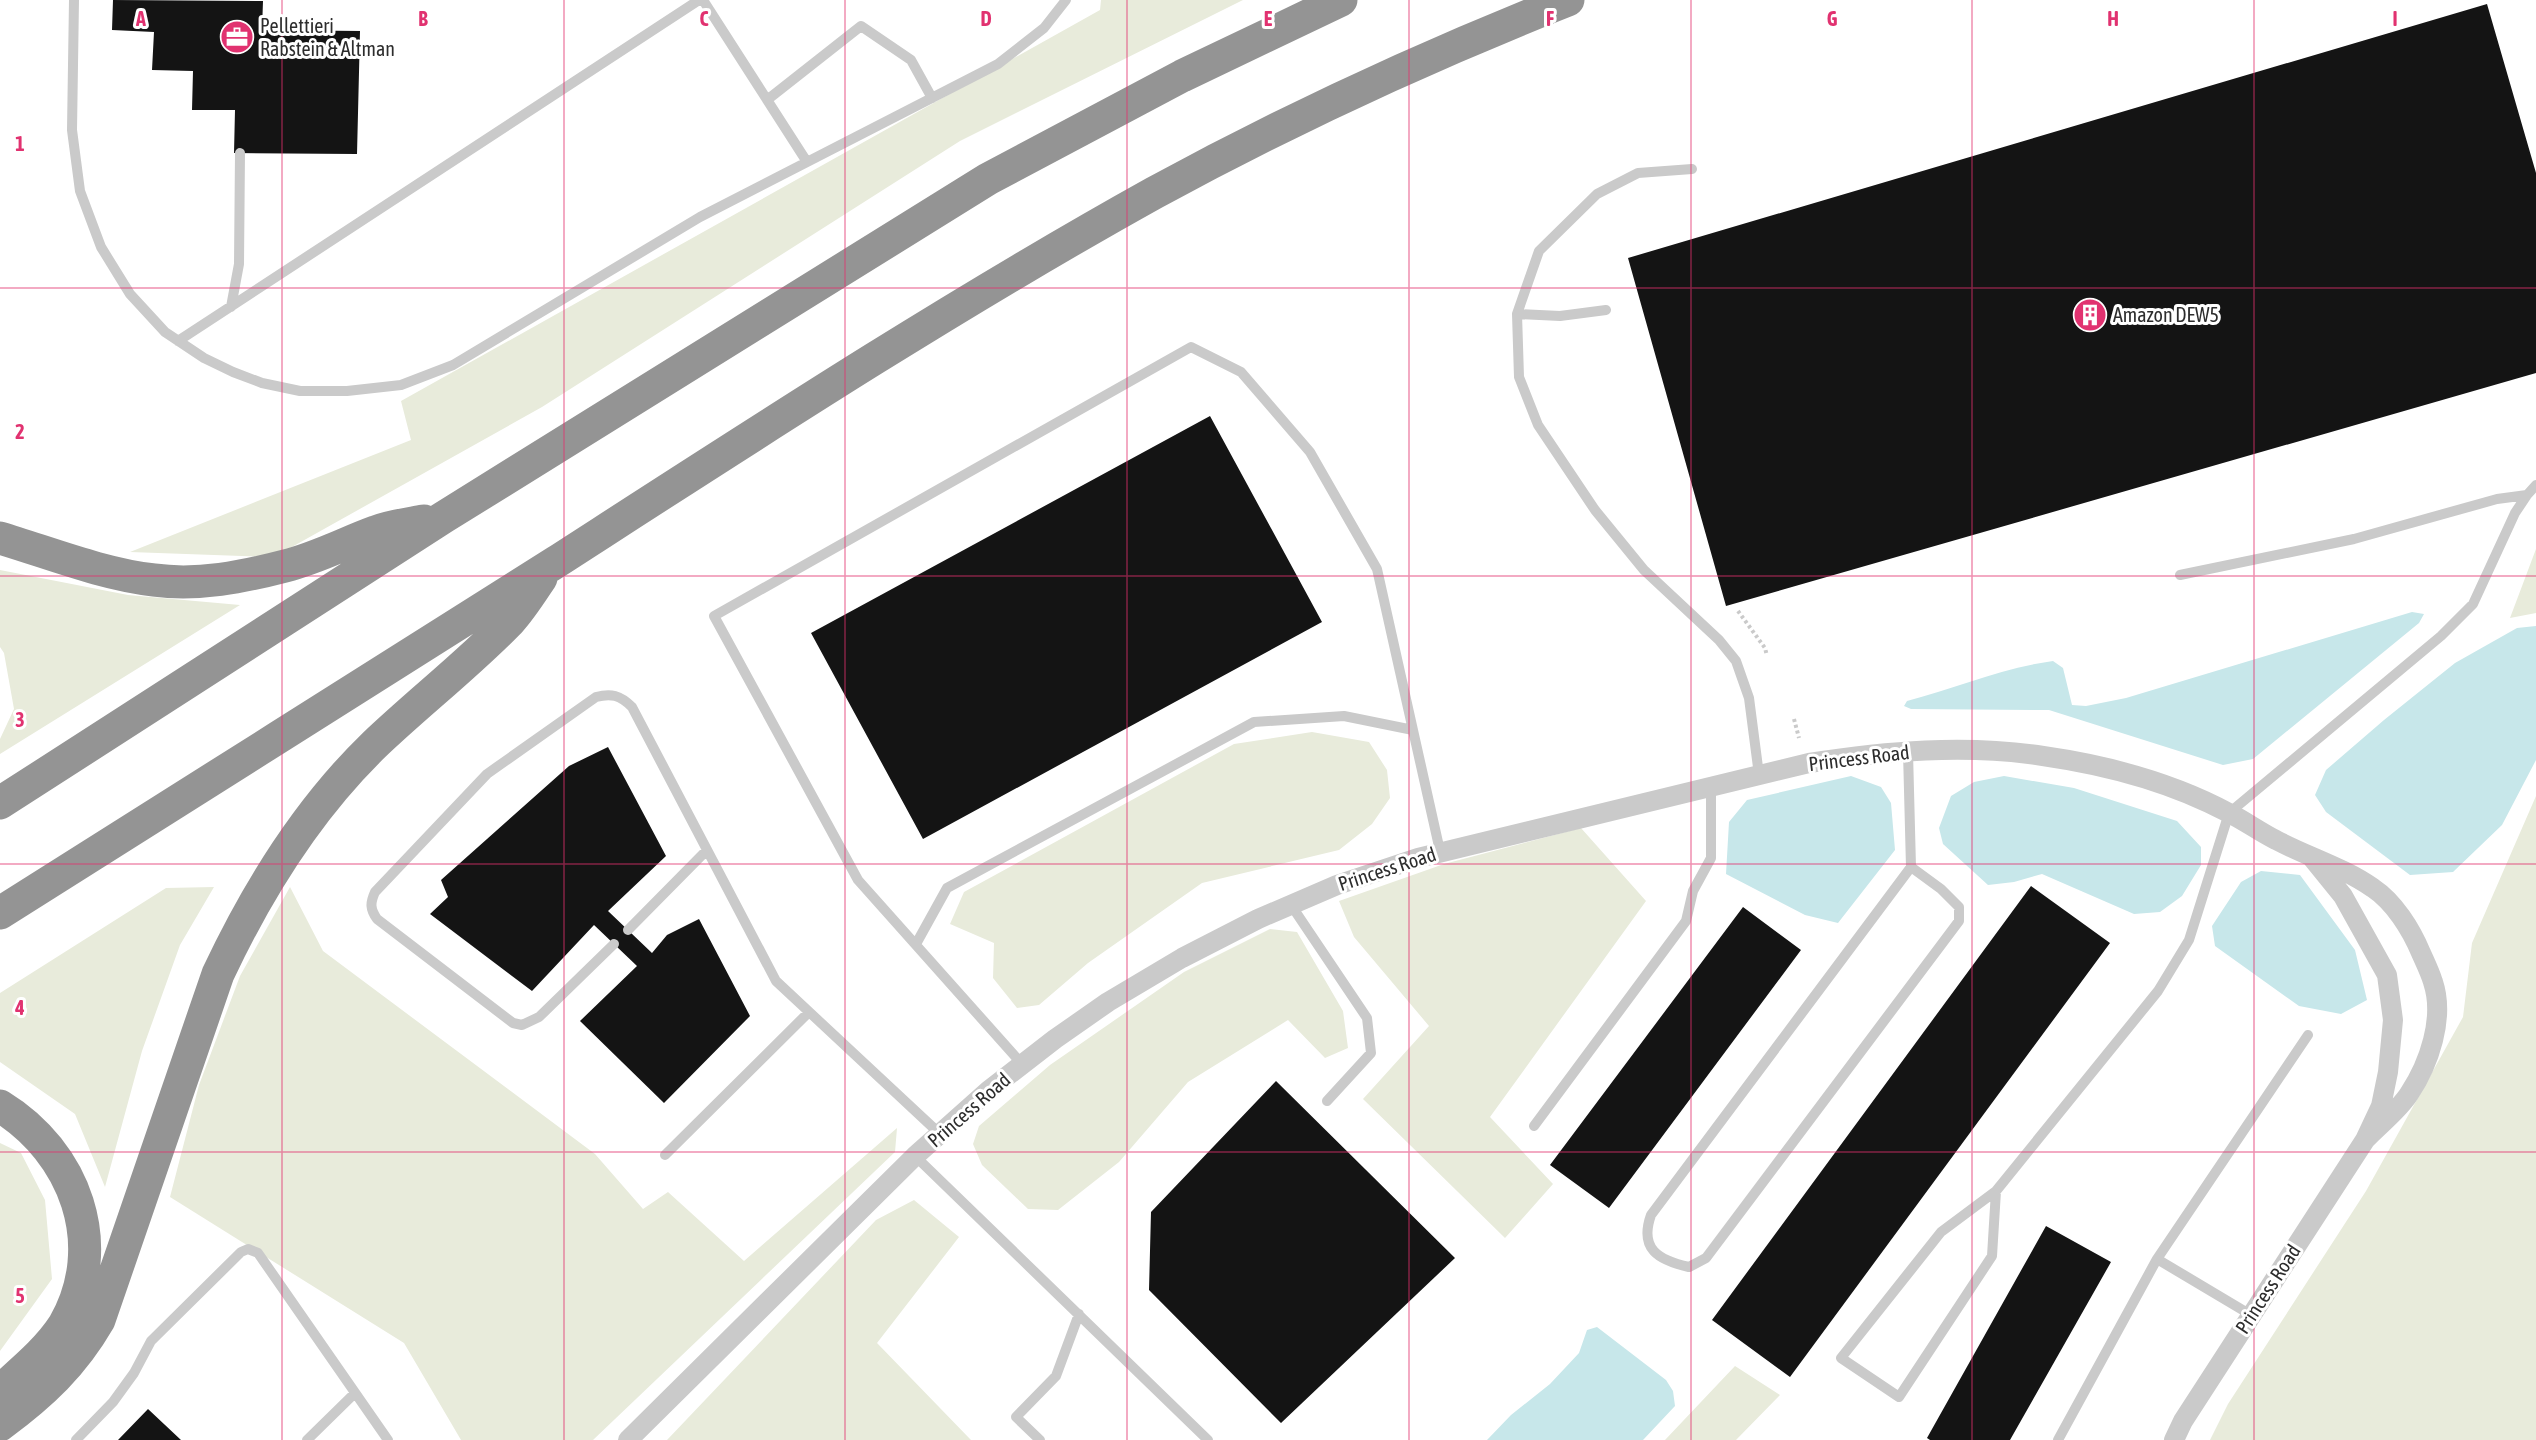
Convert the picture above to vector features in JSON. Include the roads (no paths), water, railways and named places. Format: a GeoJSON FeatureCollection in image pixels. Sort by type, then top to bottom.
{"type":"FeatureCollection","features":[{"type":"Feature","properties":{"kind":"highway"},"geometry":{"type":"LineString","coordinates":[[0,803],[444,517],[988,179],[1182,76],[1341,0]]}},
{"type":"Feature","properties":{"kind":"highway"},"geometry":{"type":"LineString","coordinates":[[0,913],[551,565],[793,409],[1038,260],[1155,193],[1265,135],[1376,81],[1568,0]]}},
{"type":"Feature","properties":{"kind":"highway"},"geometry":{"type":"LineString","coordinates":[[0,538],[116,573],[155,580],[195,582],[235,577],[287,566],[328,552],[377,531],[444,517]]}},
{"type":"Feature","properties":{"kind":"highway"},"geometry":{"type":"LineString","coordinates":[[0,1425],[61,1375],[82,1349],[99,1320],[218,974],[241,926],[274,869],[337,785],[373,746],[510,621],[551,565]]}},
{"type":"Feature","properties":{"kind":"highway"},"geometry":{"type":"LineString","coordinates":[[0,1106],[20,1118],[42,1138],[61,1163],[72,1185],[81,1214],[84,1238],[83,1269],[76,1296],[64,1324],[26,1368],[0,1391]]}},
{"type":"Feature","properties":{"kind":"street","name":"Princess Road"},"geometry":{"type":"LineString","coordinates":[[628,1440],[940,1134],[1022,1064],[1108,1002],[1182,958],[1337,885],[1440,851],[1809,763],[1908,752],[1985,750],[2044,756],[2147,780],[2229,813],[2313,859],[2337,867],[2375,889],[2400,916],[2416,942],[2434,984],[2436,1014],[2430,1055],[2408,1095],[2365,1140]]}},
{"type":"Feature","properties":{"kind":"street","name":"Princess Road"},"geometry":{"type":"LineString","coordinates":[[2174,1440],[2183,1421],[2365,1140],[2381,1106],[2388,1071],[2393,1020],[2387,975],[2343,896],[2313,859]]}},
{"type":"Feature","properties":{"kind":"lane"},"geometry":{"type":"LineString","coordinates":[[74,0],[72,130],[81,191],[101,247],[130,294],[165,332],[204,358],[232,372],[262,383],[300,391],[347,391],[401,385],[453,365],[700,217],[998,64],[1044,28],[1066,0]]}},
{"type":"Feature","properties":{"kind":"lane"},"geometry":{"type":"LineString","coordinates":[[178,341],[699,0]]}},
{"type":"Feature","properties":{"kind":"lane"},"geometry":{"type":"LineString","coordinates":[[703,0],[807,162]]}},
{"type":"Feature","properties":{"kind":"lane"},"geometry":{"type":"LineString","coordinates":[[768,100],[861,26],[911,60],[932,98]]}},
{"type":"Feature","properties":{"kind":"lane"},"geometry":{"type":"LineString","coordinates":[[231,307],[239,264],[240,153]]}},
{"type":"Feature","properties":{"kind":"lane"},"geometry":{"type":"LineString","coordinates":[[1692,169],[1638,173],[1597,194],[1539,251],[1517,314],[1519,377],[1538,424],[1595,510],[1637,561],[1677,603],[1719,640],[1736,661],[1749,698],[1759,775]]}},
{"type":"Feature","properties":{"kind":"lane"},"geometry":{"type":"LineString","coordinates":[[1517,314],[1560,316],[1606,310]]}},
{"type":"Feature","properties":{"kind":"lane"},"geometry":{"type":"LineString","coordinates":[[1022,1064],[858,879],[714,616],[1191,347],[1241,372],[1310,452],[1377,569],[1440,851]]}},
{"type":"Feature","properties":{"kind":"lane"},"geometry":{"type":"LineString","coordinates":[[1996,1191],[1992,1256],[1899,1397],[1841,1358],[1941,1232],[1996,1191],[2158,991],[2189,940],[2229,813],[2441,636],[2473,604],[2515,513],[2536,485]]}},
{"type":"Feature","properties":{"kind":"lane"},"geometry":{"type":"LineString","coordinates":[[2180,575],[2354,539],[2479,503],[2527,495]]}},
{"type":"Feature","properties":{"kind":"lane"},"geometry":{"type":"LineString","coordinates":[[614,944],[539,1017],[522,1025],[513,1023],[377,919],[372,912],[371,903],[375,892],[487,774],[596,697],[606,694],[624,699],[632,707],[776,981],[940,1134]]}},
{"type":"Feature","properties":{"kind":"lane"},"geometry":{"type":"LineString","coordinates":[[916,944],[947,888],[1254,722],[1344,716],[1413,730]]}},
{"type":"Feature","properties":{"kind":"lane"},"geometry":{"type":"LineString","coordinates":[[1908,752],[1911,867],[1651,1215],[1645,1230],[1652,1251],[1667,1262],[1689,1267],[1706,1258],[1959,921],[1959,907],[1941,889],[1911,867]]}},
{"type":"Feature","properties":{"kind":"lane"},"geometry":{"type":"LineString","coordinates":[[1534,1126],[1686,921],[1693,891],[1711,858],[1711,786]]}},
{"type":"Feature","properties":{"kind":"lane"},"geometry":{"type":"LineString","coordinates":[[628,930],[706,850]]}},
{"type":"Feature","properties":{"kind":"lane"},"geometry":{"type":"LineString","coordinates":[[1291,905],[1368,1018],[1371,1053],[1327,1101]]}},
{"type":"Feature","properties":{"kind":"lane"},"geometry":{"type":"LineString","coordinates":[[665,1155],[809,1012]]}},
{"type":"Feature","properties":{"kind":"lane"},"geometry":{"type":"LineString","coordinates":[[2058,1440],[2157,1259],[2308,1035]]}},
{"type":"Feature","properties":{"kind":"lane"},"geometry":{"type":"LineString","coordinates":[[915,1156],[1208,1440]]}},
{"type":"Feature","properties":{"kind":"lane"},"geometry":{"type":"LineString","coordinates":[[76,1440],[113,1402],[134,1373],[151,1341],[241,1252],[248,1249],[258,1253],[388,1440]]}},
{"type":"Feature","properties":{"kind":"lane"},"geometry":{"type":"LineString","coordinates":[[2157,1259],[2251,1315]]}},
{"type":"Feature","properties":{"kind":"lane"},"geometry":{"type":"LineString","coordinates":[[1040,1440],[1016,1417],[1056,1376],[1079,1314]]}},
{"type":"Feature","properties":{"kind":"lane"},"geometry":{"type":"LineString","coordinates":[[307,1440],[355,1393]]}},
{"type":"Feature","properties":{"kind":"water"},"geometry":{"type":"Polygon","coordinates":[[[2412,612],[2424,614],[2419,623],[2253,759],[2223,765],[2049,710],[1911,709],[1904,706],[1907,701],[1979,679],[2016,668],[2053,661],[2063,668],[2072,705],[2086,706],[2126,698],[2412,612]]]}},
{"type":"Feature","properties":{"kind":"water"},"geometry":{"type":"Polygon","coordinates":[[[2536,626],[2536,760],[2502,825],[2453,872],[2410,875],[2326,812],[2315,795],[2326,770],[2455,663],[2517,628],[2536,626]]]}},
{"type":"Feature","properties":{"kind":"water"},"geometry":{"type":"Polygon","coordinates":[[[1851,776],[1881,787],[1891,803],[1895,850],[1838,923],[1805,915],[1726,874],[1729,822],[1747,800],[1851,776]]]}},
{"type":"Feature","properties":{"kind":"water"},"geometry":{"type":"Polygon","coordinates":[[[2004,776],[2074,788],[2177,821],[2201,847],[2201,865],[2182,896],[2160,912],[2134,914],[2042,874],[2014,882],[1988,885],[1943,844],[1939,828],[1951,796],[1974,782],[2004,776]]]}},
{"type":"Feature","properties":{"kind":"water"},"geometry":{"type":"Polygon","coordinates":[[[2261,871],[2300,875],[2355,950],[2367,1000],[2341,1014],[2299,1006],[2215,946],[2212,926],[2241,882],[2261,871]]]}},
{"type":"Feature","properties":{"kind":"water"},"geometry":{"type":"Polygon","coordinates":[[[1597,1327],[1666,1380],[1673,1391],[1675,1406],[1643,1440],[1487,1440],[1511,1415],[1550,1384],[1579,1353],[1587,1330],[1597,1327]]]}},
{"type":"Feature","properties":{"kind":"place","name":"Pellettieri Rabstein & Altman"},"geometry":{"type":"Point","coordinates":[237,37]}},
{"type":"Feature","properties":{"kind":"place","name":"Amazon DEW5"},"geometry":{"type":"Point","coordinates":[2090,315]}}]}
